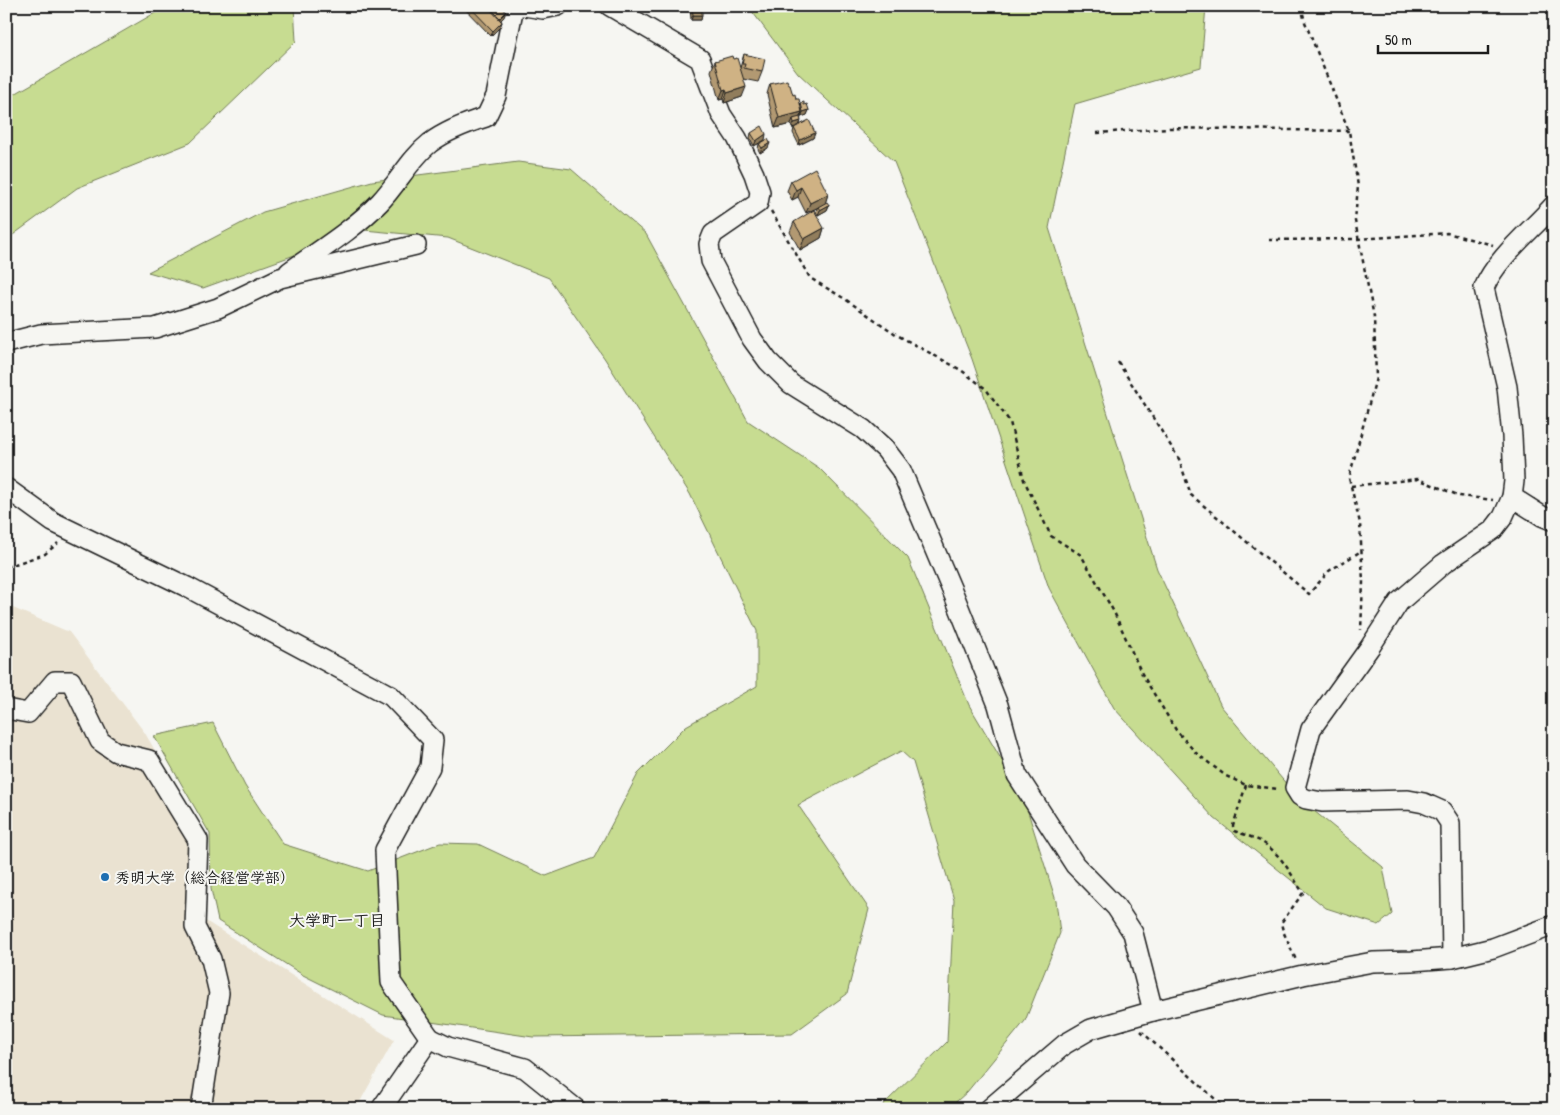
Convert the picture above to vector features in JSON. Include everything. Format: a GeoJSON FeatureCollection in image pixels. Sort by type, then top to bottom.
{"type":"FeatureCollection","features":[{"type":"Feature","properties":{"kind":"street"},"geometry":{"type":"LineString","coordinates":[[6,343],[41,334],[155,328],[218,308],[280,278],[322,249],[380,202],[410,164],[430,143],[453,130],[486,117],[496,96],[514,6]]}},
{"type":"Feature","properties":{"kind":"street"},"geometry":{"type":"LineString","coordinates":[[524,6],[543,9],[558,6]]}},
{"type":"Feature","properties":{"kind":"street"},"geometry":{"type":"LineString","coordinates":[[610,6],[700,59],[721,114],[737,138],[754,174],[760,192],[758,204],[712,234],[709,244],[711,261],[752,339],[768,361],[791,384],[863,429],[885,449],[901,470],[954,595],[998,706],[1017,775],[1074,864],[1116,907],[1133,933],[1153,1011]]}},
{"type":"Feature","properties":{"kind":"street"},"geometry":{"type":"LineString","coordinates":[[1452,958],[1450,823],[1442,811],[1424,803],[1408,800],[1322,802],[1300,796],[1295,788],[1311,729],[1370,647],[1399,602],[1443,564],[1493,530],[1503,518],[1511,500],[1514,481],[1512,436],[1507,387],[1484,288],[1487,280],[1511,250],[1554,206]]}},
{"type":"Feature","properties":{"kind":"street"},"geometry":{"type":"LineString","coordinates":[[280,278],[416,245]]}},
{"type":"Feature","properties":{"kind":"street"},"geometry":{"type":"LineString","coordinates":[[6,488],[54,522],[187,587],[391,696],[433,740],[430,767],[385,850],[392,982],[430,1038],[448,1047],[526,1068],[576,1109]]}},
{"type":"Feature","properties":{"kind":"street"},"geometry":{"type":"LineString","coordinates":[[1511,500],[1554,521]]}},
{"type":"Feature","properties":{"kind":"street"},"geometry":{"type":"LineString","coordinates":[[6,709],[28,713],[55,681],[71,681],[100,741],[116,752],[149,760],[198,840],[195,927],[212,959],[219,993],[201,1109]]}},
{"type":"Feature","properties":{"kind":"street"},"geometry":{"type":"LineString","coordinates":[[989,1109],[1065,1044],[1091,1028],[1303,975],[1373,962],[1452,958],[1493,948],[1554,925]]}},
{"type":"Feature","properties":{"kind":"street"},"geometry":{"type":"LineString","coordinates":[[381,1109],[430,1038]]}},
{"type":"Feature","properties":{"kind":"path"},"geometry":{"type":"LineString","coordinates":[[1301,6],[1305,22],[1349,131],[1358,186],[1355,221],[1374,317],[1376,378],[1349,478],[1360,522],[1363,582],[1361,629],[1370,647]]}},
{"type":"Feature","properties":{"kind":"path"},"geometry":{"type":"LineString","coordinates":[[1097,133],[1169,128],[1349,131]]}},
{"type":"Feature","properties":{"kind":"path"},"geometry":{"type":"LineString","coordinates":[[760,192],[810,278],[845,299],[897,335],[961,370],[986,389],[1010,422],[1024,480],[1051,536],[1081,555],[1114,612],[1142,674],[1176,730],[1196,753],[1226,776],[1246,785],[1277,789],[1295,788]]}},
{"type":"Feature","properties":{"kind":"path"},"geometry":{"type":"LineString","coordinates":[[1269,240],[1358,239],[1447,233],[1511,250]]}},
{"type":"Feature","properties":{"kind":"path"},"geometry":{"type":"LineString","coordinates":[[1118,362],[1179,458],[1191,495],[1309,594],[1329,571],[1362,551]]}},
{"type":"Feature","properties":{"kind":"path"},"geometry":{"type":"LineString","coordinates":[[1351,486],[1418,478],[1460,496],[1511,500]]}},
{"type":"Feature","properties":{"kind":"path"},"geometry":{"type":"LineString","coordinates":[[6,567],[45,554],[73,531]]}},
{"type":"Feature","properties":{"kind":"path"},"geometry":{"type":"LineString","coordinates":[[1246,785],[1233,826],[1234,831],[1260,841],[1273,850],[1287,867],[1303,893],[1281,923],[1303,975]]}},
{"type":"Feature","properties":{"kind":"path"},"geometry":{"type":"LineString","coordinates":[[1127,1018],[1226,1109]]}},
{"type":"Feature","properties":{"kind":"shaded area","name":"秀明大学（総合経営学部）"},"geometry":{"type":"Polygon","coordinates":[[[6,605],[69,632],[145,733],[202,833],[204,920],[394,1040],[356,1109],[6,1109],[6,605]]]}},
{"type":"Feature","properties":{"kind":"green space"},"geometry":{"type":"Polygon","coordinates":[[[167,6],[294,6],[296,41],[190,143],[77,188],[6,240],[6,99],[167,6]]]}},
{"type":"Feature","properties":{"kind":"green space"},"geometry":{"type":"Polygon","coordinates":[[[748,6],[1206,6],[1201,67],[1075,104],[1049,228],[1157,569],[1221,706],[1298,798],[1383,867],[1392,914],[1379,925],[1326,908],[1214,818],[1114,708],[1049,588],[972,359],[894,162],[798,73],[748,6]]]}},
{"type":"Feature","properties":{"kind":"green space"},"geometry":{"type":"Polygon","coordinates":[[[518,162],[571,169],[646,234],[748,421],[819,468],[908,558],[969,705],[1023,796],[1056,901],[1060,933],[1025,1021],[967,1092],[948,1109],[879,1109],[947,1042],[954,900],[913,762],[901,751],[798,805],[869,909],[847,994],[792,1034],[533,1037],[383,1015],[303,975],[218,921],[211,889],[210,834],[154,736],[213,723],[245,786],[283,844],[368,871],[440,843],[478,844],[546,876],[594,858],[638,774],[686,726],[757,686],[757,631],[690,494],[605,359],[549,278],[448,238],[364,230],[203,288],[148,272],[263,212],[372,181],[518,162]]]}},
{"type":"Feature","properties":{"kind":"building"},"geometry":{"type":"Polygon","coordinates":[[[469,6],[487,6],[502,22],[493,31],[469,6]]]}},
{"type":"Feature","properties":{"kind":"building"},"geometry":{"type":"Polygon","coordinates":[[[498,6],[506,12],[500,18],[493,11],[498,6]]]}},
{"type":"Feature","properties":{"kind":"building"},"geometry":{"type":"Polygon","coordinates":[[[692,6],[702,6],[702,15],[693,15],[692,6]]]}},
{"type":"Feature","properties":{"kind":"building"},"geometry":{"type":"Polygon","coordinates":[[[744,54],[765,59],[762,72],[744,68],[745,64],[742,64],[744,54]]]}},
{"type":"Feature","properties":{"kind":"building"},"geometry":{"type":"Polygon","coordinates":[[[732,56],[733,59],[737,58],[746,87],[727,93],[726,89],[723,90],[715,61],[732,56]]]}},
{"type":"Feature","properties":{"kind":"building"},"geometry":{"type":"Polygon","coordinates":[[[787,80],[793,95],[795,94],[796,99],[799,99],[802,112],[779,118],[770,84],[787,80]]]}},
{"type":"Feature","properties":{"kind":"building"},"geometry":{"type":"Polygon","coordinates":[[[804,102],[804,105],[807,104],[809,110],[803,112],[801,103],[804,102]]]}},
{"type":"Feature","properties":{"kind":"building"},"geometry":{"type":"Polygon","coordinates":[[[800,117],[801,121],[794,123],[793,119],[800,117]]]}},
{"type":"Feature","properties":{"kind":"building"},"geometry":{"type":"Polygon","coordinates":[[[809,120],[815,133],[800,140],[794,128],[809,120]]]}},
{"type":"Feature","properties":{"kind":"building"},"geometry":{"type":"Polygon","coordinates":[[[762,126],[766,134],[756,141],[751,133],[762,126]]]}},
{"type":"Feature","properties":{"kind":"building"},"geometry":{"type":"Polygon","coordinates":[[[768,139],[770,143],[762,148],[759,144],[768,139]]]}},
{"type":"Feature","properties":{"kind":"building"},"geometry":{"type":"Polygon","coordinates":[[[815,168],[828,194],[810,203],[801,187],[796,190],[791,181],[815,168]]]}},
{"type":"Feature","properties":{"kind":"building"},"geometry":{"type":"Polygon","coordinates":[[[827,202],[829,205],[820,210],[818,207],[827,202]]]}},
{"type":"Feature","properties":{"kind":"building"},"geometry":{"type":"Polygon","coordinates":[[[814,210],[824,228],[804,239],[794,222],[814,210]]]}},
{"type":"Feature","properties":{"kind":"place","name":"秀明大学（総合経営学部）"},"geometry":{"type":"Point","coordinates":[105,877]}},
{"type":"Feature","properties":{"kind":"district","name":"大学町一丁目"},"geometry":{"type":"Point","coordinates":[337,920]}}]}
